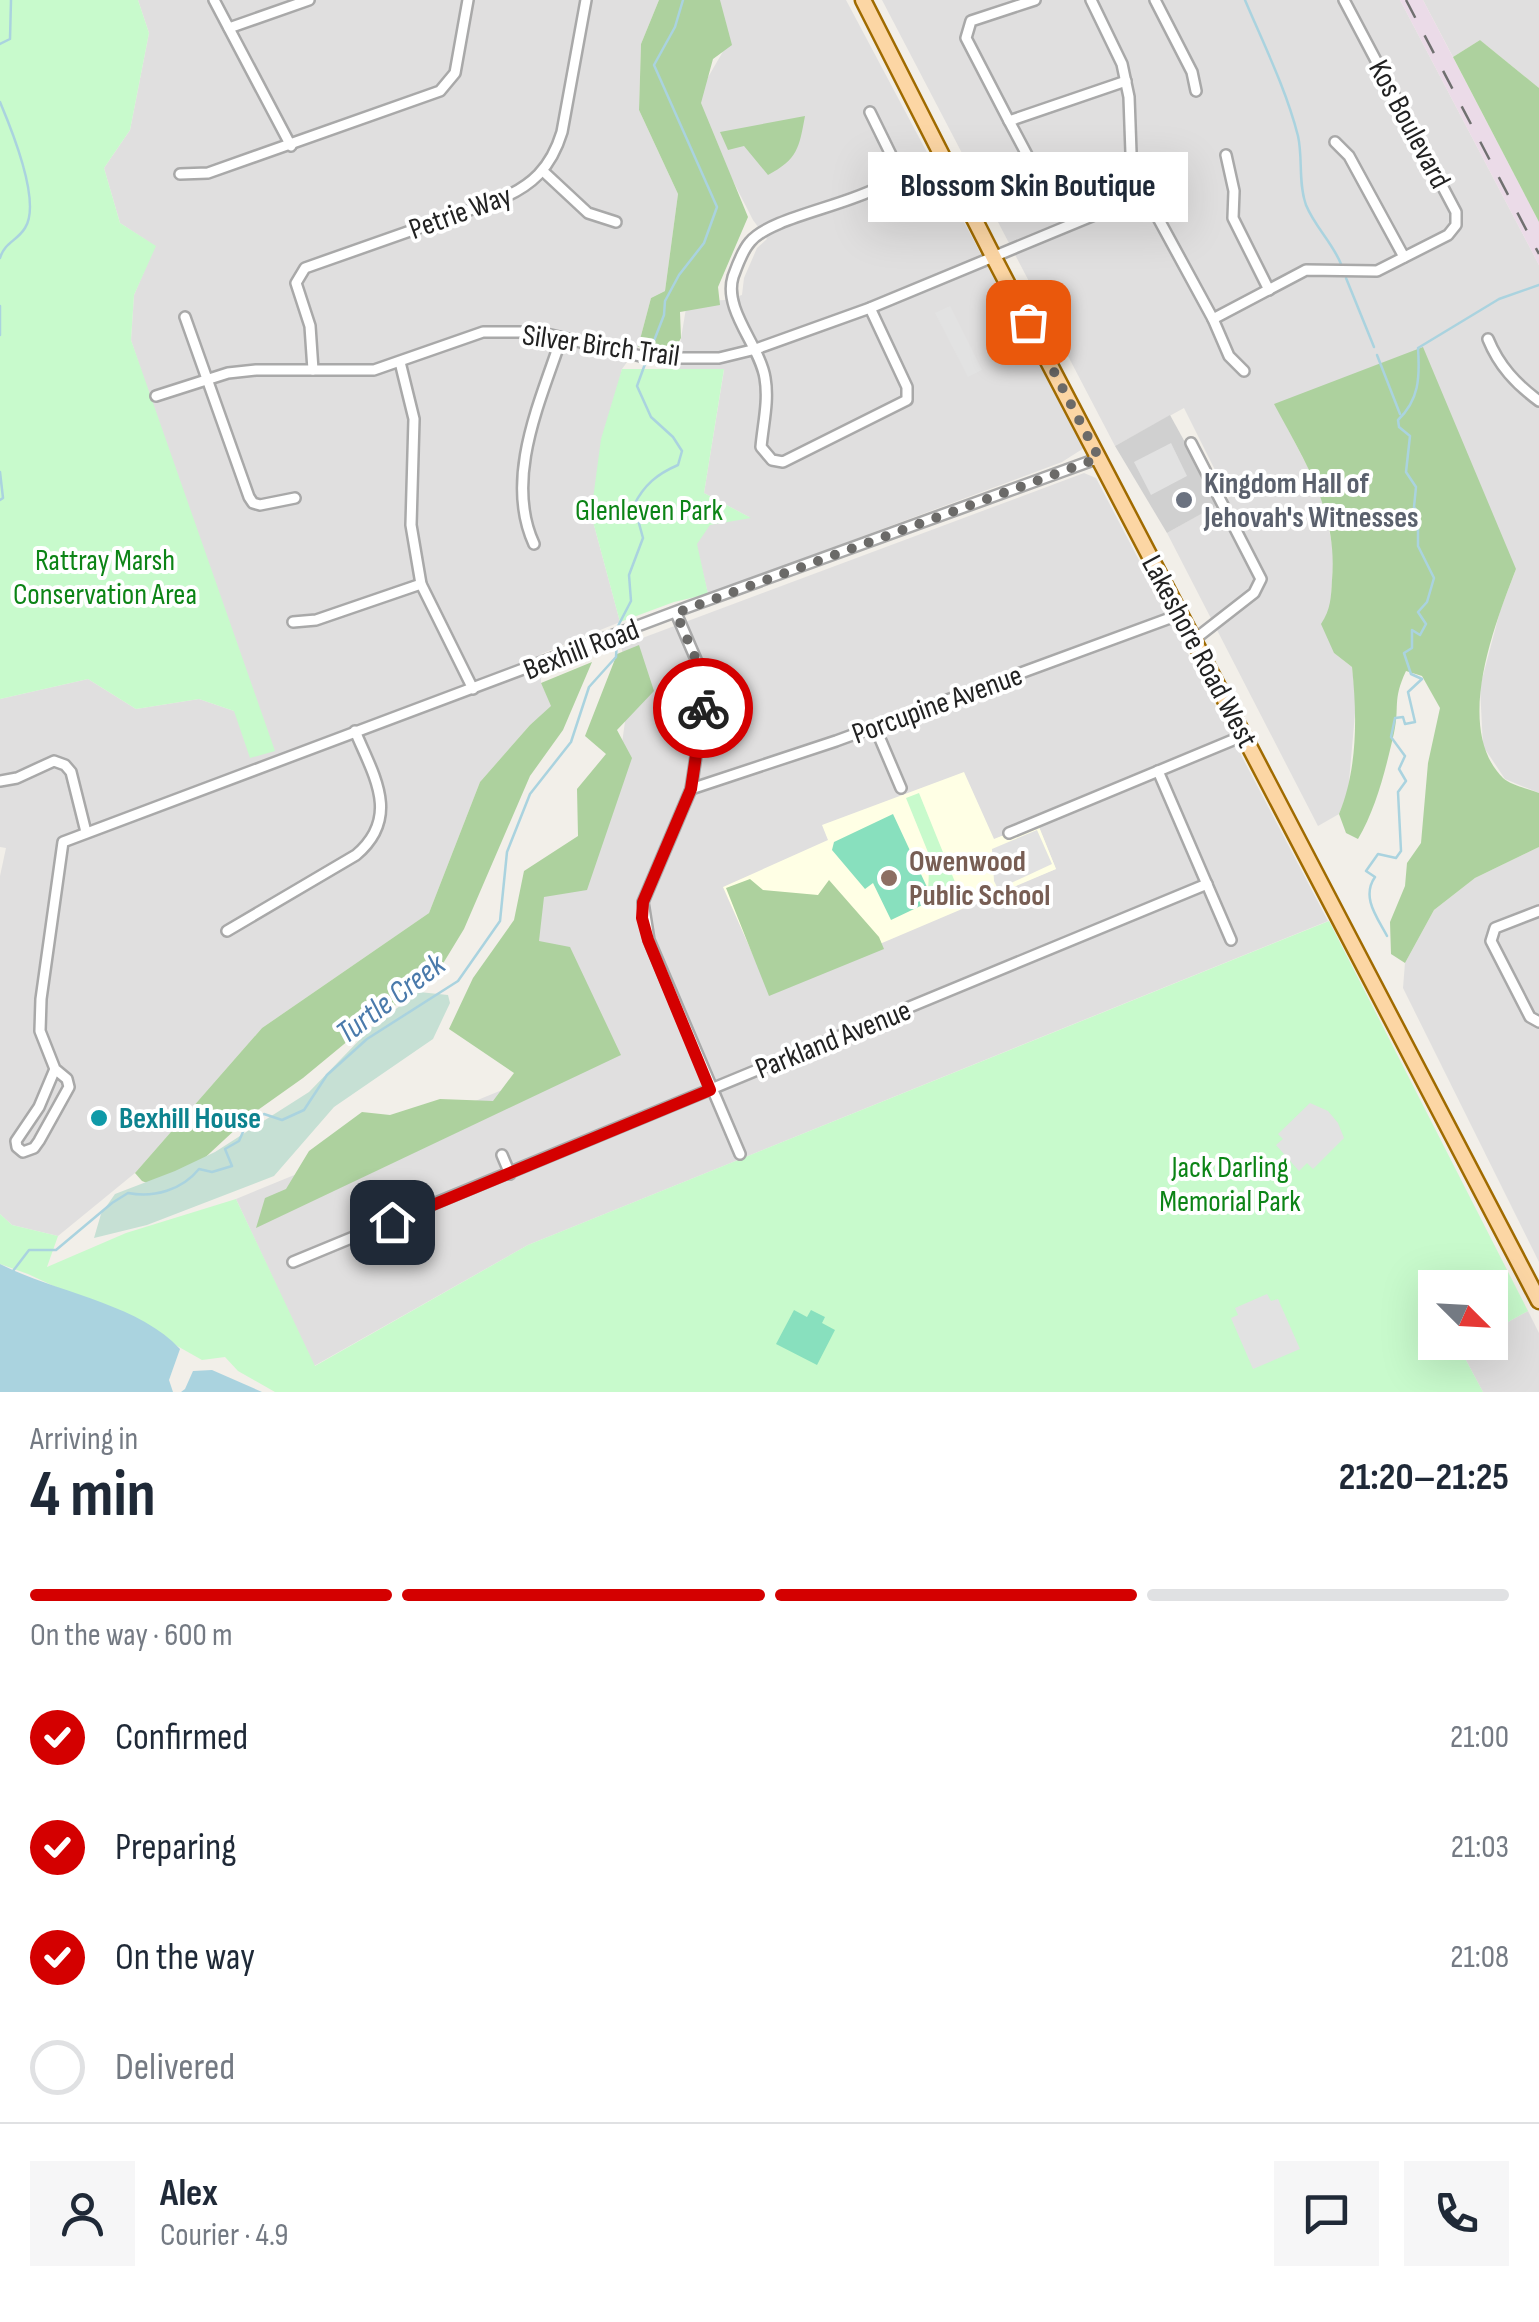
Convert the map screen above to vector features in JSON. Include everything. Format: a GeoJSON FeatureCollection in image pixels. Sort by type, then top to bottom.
{"type":"FeatureCollection","features":[{"type":"Feature","properties":{"kind":"main road","name":"Lakeshore Road West"},"geometry":{"type":"LineString","coordinates":[[863,0],[1539,1301]]}},
{"type":"Feature","properties":{"kind":"street"},"geometry":{"type":"LineString","coordinates":[[214,0],[291,146]]}},
{"type":"Feature","properties":{"kind":"street"},"geometry":{"type":"LineString","coordinates":[[230,28],[310,0]]}},
{"type":"Feature","properties":{"kind":"street"},"geometry":{"type":"LineString","coordinates":[[180,174],[208,174],[440,91],[456,73],[468,0]]}},
{"type":"Feature","properties":{"kind":"street","name":"Petrie Way"},"geometry":{"type":"LineString","coordinates":[[313,370],[310,326],[296,283],[304,268],[498,200],[522,190],[544,172],[562,132],[586,0]]}},
{"type":"Feature","properties":{"kind":"street"},"geometry":{"type":"LineString","coordinates":[[1035,0],[971,21],[966,38],[1043,184]]}},
{"type":"Feature","properties":{"kind":"street"},"geometry":{"type":"LineString","coordinates":[[1155,0],[1192,72],[1196,90]]}},
{"type":"Feature","properties":{"kind":"street","name":"Kos Boulevard"},"geometry":{"type":"LineString","coordinates":[[1213,319],[1306,270],[1377,271],[1448,235],[1456,224],[1456,212],[1344,0]]}},
{"type":"Feature","properties":{"kind":"street"},"geometry":{"type":"LineString","coordinates":[[1095,1],[1117,49],[1126,81],[1131,153],[1145,194],[1229,356],[1244,371]]}},
{"type":"Feature","properties":{"kind":"street"},"geometry":{"type":"LineString","coordinates":[[1009,121],[1126,81]]}},
{"type":"Feature","properties":{"kind":"street"},"geometry":{"type":"LineString","coordinates":[[870,112],[897,168],[894,178],[878,188],[774,224],[750,240],[732,281],[733,300],[765,375],[767,402],[761,447],[772,460],[784,462],[907,400],[907,388],[870,308]]}},
{"type":"Feature","properties":{"kind":"street"},"geometry":{"type":"LineString","coordinates":[[1335,142],[1350,156],[1404,257]]}},
{"type":"Feature","properties":{"kind":"street"},"geometry":{"type":"LineString","coordinates":[[1226,154],[1234,192],[1233,218],[1269,290]]}},
{"type":"Feature","properties":{"kind":"street"},"geometry":{"type":"LineString","coordinates":[[544,172],[588,213],[616,222]]}},
{"type":"Feature","properties":{"kind":"street","name":"Silver Birch Trail"},"geometry":{"type":"LineString","coordinates":[[156,396],[209,379],[256,370],[374,370],[476,332],[538,332],[625,355],[662,359],[719,358],[756,349],[870,308],[1145,194]]}},
{"type":"Feature","properties":{"kind":"street"},"geometry":{"type":"LineString","coordinates":[[185,317],[253,502],[295,498]]}},
{"type":"Feature","properties":{"kind":"street"},"geometry":{"type":"LineString","coordinates":[[534,544],[525,525],[522,498],[526,456],[561,339]]}},
{"type":"Feature","properties":{"kind":"street"},"geometry":{"type":"LineString","coordinates":[[1488,340],[1514,382],[1539,401]]}},
{"type":"Feature","properties":{"kind":"street"},"geometry":{"type":"LineString","coordinates":[[400,362],[414,418],[411,526],[421,584],[473,689]]}},
{"type":"Feature","properties":{"kind":"street"},"geometry":{"type":"LineString","coordinates":[[1191,443],[1261,580],[1254,593],[1194,639]]}},
{"type":"Feature","properties":{"kind":"street","name":"Bexhill Road"},"geometry":{"type":"LineString","coordinates":[[54,1069],[40,1032],[40,1016],[63,842],[1099,458]]}},
{"type":"Feature","properties":{"kind":"street"},"geometry":{"type":"LineString","coordinates":[[294,622],[316,620],[421,584]]}},
{"type":"Feature","properties":{"kind":"street"},"geometry":{"type":"LineString","coordinates":[[676,613],[706,687],[691,789],[643,902],[642,918],[710,1090],[740,1154]]}},
{"type":"Feature","properties":{"kind":"street","name":"Porcupine Avenue"},"geometry":{"type":"LineString","coordinates":[[691,789],[1182,614]]}},
{"type":"Feature","properties":{"kind":"street"},"geometry":{"type":"LineString","coordinates":[[876,726],[901,788]]}},
{"type":"Feature","properties":{"kind":"street"},"geometry":{"type":"LineString","coordinates":[[228,931],[370,844],[382,815],[381,799],[355,731]]}},
{"type":"Feature","properties":{"kind":"street"},"geometry":{"type":"LineString","coordinates":[[1009,833],[1245,735]]}},
{"type":"Feature","properties":{"kind":"street"},"geometry":{"type":"LineString","coordinates":[[0,781],[18,778],[54,761],[65,765],[71,772],[86,832]]}},
{"type":"Feature","properties":{"kind":"street"},"geometry":{"type":"LineString","coordinates":[[1158,772],[1231,940]]}},
{"type":"Feature","properties":{"kind":"street","name":"Parkland Avenue"},"geometry":{"type":"LineString","coordinates":[[293,1262],[1207,884]]}},
{"type":"Feature","properties":{"kind":"street"},"geometry":{"type":"LineString","coordinates":[[1539,911],[1495,928],[1491,941],[1530,1017],[1539,1022]]}},
{"type":"Feature","properties":{"kind":"street"},"geometry":{"type":"LineString","coordinates":[[54,1069],[67,1079],[68,1093],[34,1148],[22,1152],[16,1141],[39,1107],[54,1069]]}},
{"type":"Feature","properties":{"kind":"street"},"geometry":{"type":"LineString","coordinates":[[502,1156],[510,1174]]}},
{"type":"Feature","properties":{"kind":"shaded area"},"geometry":{"type":"Polygon","coordinates":[[[138,0],[659,0],[641,44],[639,110],[678,194],[665,291],[651,298],[638,347],[622,369],[591,514],[620,622],[541,654],[541,683],[552,706],[480,782],[429,913],[262,1028],[135,1173],[58,1236],[12,1225],[0,1214],[0,876],[6,848],[0,847],[0,699],[88,679],[136,709],[199,699],[234,711],[131,340],[134,295],[155,246],[120,223],[104,168],[130,130],[149,33],[138,0]]]}},
{"type":"Feature","properties":{"kind":"shaded area"},"geometry":{"type":"Polygon","coordinates":[[[712,0],[846,0],[1084,448],[1062,462],[708,594],[696,544],[709,525],[749,517],[704,493],[724,370],[676,369],[687,302],[742,295],[744,278],[757,248],[767,239],[753,220],[693,103],[725,48],[712,0]]]}},
{"type":"Feature","properties":{"kind":"shaded area"},"geometry":{"type":"Polygon","coordinates":[[[882,0],[1400,0],[1539,265],[1539,793],[1505,779],[1483,746],[1480,687],[1500,611],[1516,569],[1275,404],[1322,495],[1334,554],[1330,611],[1334,653],[1352,667],[1356,702],[1348,793],[1339,814],[1318,826],[1167,533],[1229,498],[1184,408],[1115,446],[882,0]]]}},
{"type":"Feature","properties":{"kind":"shaded area"},"geometry":{"type":"Polygon","coordinates":[[[1400,0],[1423,0],[1539,222],[1539,265],[1400,0]]]}},
{"type":"Feature","properties":{"kind":"shaded area"},"geometry":{"type":"Polygon","coordinates":[[[1423,0],[1539,0],[1539,88],[1480,40],[1453,57],[1423,0]]]}},
{"type":"Feature","properties":{"kind":"shaded area"},"geometry":{"type":"Polygon","coordinates":[[[950,306],[982,370],[968,377],[935,313],[950,306]]]}},
{"type":"Feature","properties":{"kind":"shaded area"},"geometry":{"type":"Polygon","coordinates":[[[1170,415],[1219,504],[1167,533],[1115,446],[1170,415]]]}},
{"type":"Feature","properties":{"kind":"shaded area"},"geometry":{"type":"Polygon","coordinates":[[[1171,443],[1187,476],[1151,495],[1134,462],[1171,443]]]}},
{"type":"Feature","properties":{"kind":"shaded area"},"geometry":{"type":"Polygon","coordinates":[[[1084,473],[1096,478],[1328,921],[528,1245],[314,1366],[236,1199],[575,1060],[529,950],[537,883],[580,865],[621,751],[630,684],[621,646],[1084,473]],[[1037,822],[995,839],[823,826],[828,839],[919,925],[1056,869],[1037,822]]]}},
{"type":"Feature","properties":{"kind":"shaded area","name":"Owenwood Public School"},"geometry":{"type":"Polygon","coordinates":[[[964,772],[994,839],[1037,822],[1056,869],[769,991],[723,887],[828,840],[822,825],[964,772]]]}},
{"type":"Feature","properties":{"kind":"shaded area"},"geometry":{"type":"Polygon","coordinates":[[[1037,830],[1052,864],[998,889],[992,849],[1037,830]]]}},
{"type":"Feature","properties":{"kind":"shaded area"},"geometry":{"type":"Polygon","coordinates":[[[1539,847],[1539,1262],[1403,988],[1405,963],[1434,910],[1475,878],[1539,847]]]}},
{"type":"Feature","properties":{"kind":"shaded area"},"geometry":{"type":"Polygon","coordinates":[[[419,992],[448,995],[450,1003],[433,1039],[334,1107],[274,1176],[147,1225],[94,1238],[101,1214],[115,1194],[215,1152],[309,1092],[374,1025],[419,992]]]}},
{"type":"Feature","properties":{"kind":"shaded area"},"geometry":{"type":"Polygon","coordinates":[[[1310,1103],[1328,1111],[1344,1138],[1313,1169],[1307,1163],[1299,1171],[1276,1145],[1283,1139],[1278,1134],[1310,1103]]]}},
{"type":"Feature","properties":{"kind":"shaded area"},"geometry":{"type":"Polygon","coordinates":[[[1267,1294],[1271,1301],[1278,1299],[1300,1349],[1253,1369],[1231,1318],[1238,1315],[1235,1308],[1267,1294]]]}},
{"type":"Feature","properties":{"kind":"shaded area"},"geometry":{"type":"Polygon","coordinates":[[[1528,1311],[1539,1333],[1539,1392],[1483,1392],[1466,1360],[1508,1360],[1508,1322],[1528,1311]]]}},
{"type":"Feature","properties":{"kind":"green space","name":"Rattray Marsh Conservation Area"},"geometry":{"type":"Polygon","coordinates":[[[0,0],[138,0],[149,33],[130,130],[104,168],[120,223],[156,246],[134,295],[131,340],[275,751],[250,758],[234,711],[199,699],[136,709],[88,679],[0,699],[0,0]]]}},
{"type":"Feature","properties":{"kind":"green space"},"geometry":{"type":"Polygon","coordinates":[[[659,0],[720,0],[732,45],[713,59],[701,103],[748,217],[718,287],[720,305],[680,312],[681,338],[675,349],[638,347],[651,298],[665,291],[678,194],[639,110],[641,44],[659,0]]]}},
{"type":"Feature","properties":{"kind":"green space"},"geometry":{"type":"Polygon","coordinates":[[[1480,40],[1539,88],[1539,222],[1453,57],[1480,40]]]}},
{"type":"Feature","properties":{"kind":"green space"},"geometry":{"type":"Polygon","coordinates":[[[805,116],[796,152],[768,175],[744,146],[728,150],[720,132],[805,116]]]}},
{"type":"Feature","properties":{"kind":"green space"},"geometry":{"type":"Polygon","coordinates":[[[1423,347],[1516,569],[1489,646],[1480,704],[1481,732],[1488,757],[1503,778],[1539,793],[1539,847],[1475,878],[1434,910],[1405,963],[1391,954],[1390,922],[1405,886],[1407,863],[1421,843],[1428,763],[1440,708],[1422,676],[1406,671],[1375,802],[1358,839],[1346,833],[1339,814],[1353,760],[1355,704],[1352,667],[1334,653],[1321,624],[1331,592],[1330,532],[1317,488],[1274,404],[1423,347]]]}},
{"type":"Feature","properties":{"kind":"green space","name":"Glenleven Park"},"geometry":{"type":"Polygon","coordinates":[[[622,369],[724,369],[704,493],[751,518],[710,525],[697,544],[708,594],[620,622],[591,514],[601,439],[622,369]]]}},
{"type":"Feature","properties":{"kind":"green space"},"geometry":{"type":"Polygon","coordinates":[[[639,645],[654,691],[617,730],[632,758],[587,890],[544,897],[539,941],[570,947],[621,1055],[256,1228],[265,1198],[286,1189],[309,1151],[362,1112],[390,1115],[440,1099],[493,1101],[514,1073],[449,1029],[473,978],[514,920],[524,871],[578,836],[577,789],[606,754],[585,736],[617,654],[639,645]]]}},
{"type":"Feature","properties":{"kind":"green space"},"geometry":{"type":"Polygon","coordinates":[[[592,662],[563,730],[530,776],[464,929],[433,980],[372,1021],[251,1115],[197,1165],[152,1185],[142,1181],[135,1173],[262,1028],[429,913],[480,782],[551,706],[541,683],[592,662]]]}},
{"type":"Feature","properties":{"kind":"green space"},"geometry":{"type":"Polygon","coordinates":[[[919,793],[957,887],[953,889],[955,900],[935,908],[928,893],[929,870],[934,867],[906,798],[919,793]]]}},
{"type":"Feature","properties":{"kind":"green space"},"geometry":{"type":"Polygon","coordinates":[[[893,814],[933,900],[891,920],[873,883],[865,889],[832,850],[834,842],[893,814]]]}},
{"type":"Feature","properties":{"kind":"green space"},"geometry":{"type":"Polygon","coordinates":[[[750,879],[763,890],[818,895],[829,880],[879,937],[884,949],[769,996],[726,888],[750,879]]]}},
{"type":"Feature","properties":{"kind":"green space","name":"Jack Darling Memorial Park"},"geometry":{"type":"Polygon","coordinates":[[[1329,921],[1507,1270],[1418,1270],[1418,1360],[1466,1360],[1483,1392],[275,1392],[238,1371],[225,1357],[202,1360],[156,1334],[0,1264],[0,1214],[12,1225],[58,1236],[47,1267],[126,1233],[236,1199],[315,1366],[528,1245],[1329,921]]]}},
{"type":"Feature","properties":{"kind":"green space","name":"Jack Darling Memorial Park"},"geometry":{"type":"Polygon","coordinates":[[[1508,1272],[1528,1311],[1508,1322],[1508,1272]]]}},
{"type":"Feature","properties":{"kind":"green space"},"geometry":{"type":"Polygon","coordinates":[[[794,1310],[807,1317],[811,1310],[825,1317],[822,1323],[835,1330],[817,1365],[776,1344],[794,1310]]]}},
{"type":"Feature","properties":{"kind":"water"},"geometry":{"type":"Polygon","coordinates":[[[0,1264],[119,1309],[162,1333],[180,1349],[169,1380],[173,1392],[0,1392],[0,1264]]]}},
{"type":"Feature","properties":{"kind":"water"},"geometry":{"type":"Polygon","coordinates":[[[212,1370],[262,1392],[181,1392],[193,1371],[212,1370]]]}},
{"type":"Feature","properties":{"kind":"waterway"},"geometry":{"type":"LineString","coordinates":[[0,44],[10,39],[11,0]]}},
{"type":"Feature","properties":{"kind":"waterway","name":"Turtle Creek"},"geometry":{"type":"LineString","coordinates":[[650,351],[664,315],[665,301],[704,243],[717,207],[654,65],[675,27],[683,0]]}},
{"type":"Feature","properties":{"kind":"waterway"},"geometry":{"type":"LineString","coordinates":[[1245,0],[1293,119],[1306,205],[1341,264]]}},
{"type":"Feature","properties":{"kind":"waterway"},"geometry":{"type":"LineString","coordinates":[[0,102],[23,165],[30,201],[25,228],[0,258]]}},
{"type":"Feature","properties":{"kind":"waterway"},"geometry":{"type":"LineString","coordinates":[[1346,278],[1374,347]]}},
{"type":"Feature","properties":{"kind":"waterway"},"geometry":{"type":"LineString","coordinates":[[1387,936],[1370,899],[1375,877],[1366,871],[1378,854],[1396,858],[1401,851],[1398,792],[1406,781],[1399,769],[1405,756],[1391,737],[1395,718],[1403,717],[1405,724],[1415,722],[1408,692],[1422,679],[1411,674],[1404,653],[1412,648],[1412,630],[1420,635],[1426,624],[1418,612],[1427,602],[1434,578],[1418,546],[1416,487],[1406,472],[1410,436],[1399,427],[1398,420],[1417,388],[1418,348],[1499,299],[1539,285]]}},
{"type":"Feature","properties":{"kind":"waterway"},"geometry":{"type":"LineString","coordinates":[[0,306],[0,335]]}},
{"type":"Feature","properties":{"kind":"waterway"},"geometry":{"type":"LineString","coordinates":[[1377,355],[1400,414]]}},
{"type":"Feature","properties":{"kind":"waterway","name":"Turtle Creek"},"geometry":{"type":"LineString","coordinates":[[618,626],[631,601],[629,575],[643,538],[634,505],[652,481],[678,465],[682,451],[651,417],[637,386],[645,364]]}},
{"type":"Feature","properties":{"kind":"waterway"},"geometry":{"type":"LineString","coordinates":[[0,472],[0,500]]}},
{"type":"Feature","properties":{"kind":"waterway","name":"Turtle Creek"},"geometry":{"type":"LineString","coordinates":[[13,1271],[29,1250],[56,1250],[128,1193],[167,1191],[199,1169],[212,1172],[232,1166],[225,1149],[239,1141],[247,1123],[264,1114],[282,1120],[304,1110],[327,1075],[367,1039],[458,981],[500,921],[507,852],[530,794],[571,742],[589,687],[616,657],[617,641]]}},
{"type":"Feature","properties":{"kind":"railway"},"geometry":{"type":"LineString","coordinates":[[1406,0],[1539,254]]}},
{"type":"Feature","properties":{"kind":"way so far"},"geometry":{"type":"LineString","coordinates":[[703,708],[704,678],[676,613],[1099,458],[1028,322]]}},
{"type":"Feature","properties":{"kind":"place","name":"Blossom Skin Boutique"},"geometry":{"type":"Point","coordinates":[1028,322]}},
{"type":"Feature","properties":{"kind":"place","name":"Kingdom Hall of Jehovah's Witnesses"},"geometry":{"type":"Point","coordinates":[1184,500]}},
{"type":"Feature","properties":{"kind":"place","name":"Owenwood Public School"},"geometry":{"type":"Point","coordinates":[889,878]}},
{"type":"Feature","properties":{"kind":"place","name":"Bexhill House"},"geometry":{"type":"Point","coordinates":[99,1118]}},
{"type":"Feature","properties":{"kind":"route"},"geometry":{"type":"LineString","coordinates":[[392,1222],[710,1090],[642,918],[643,902],[691,789],[703,708]]}}]}
